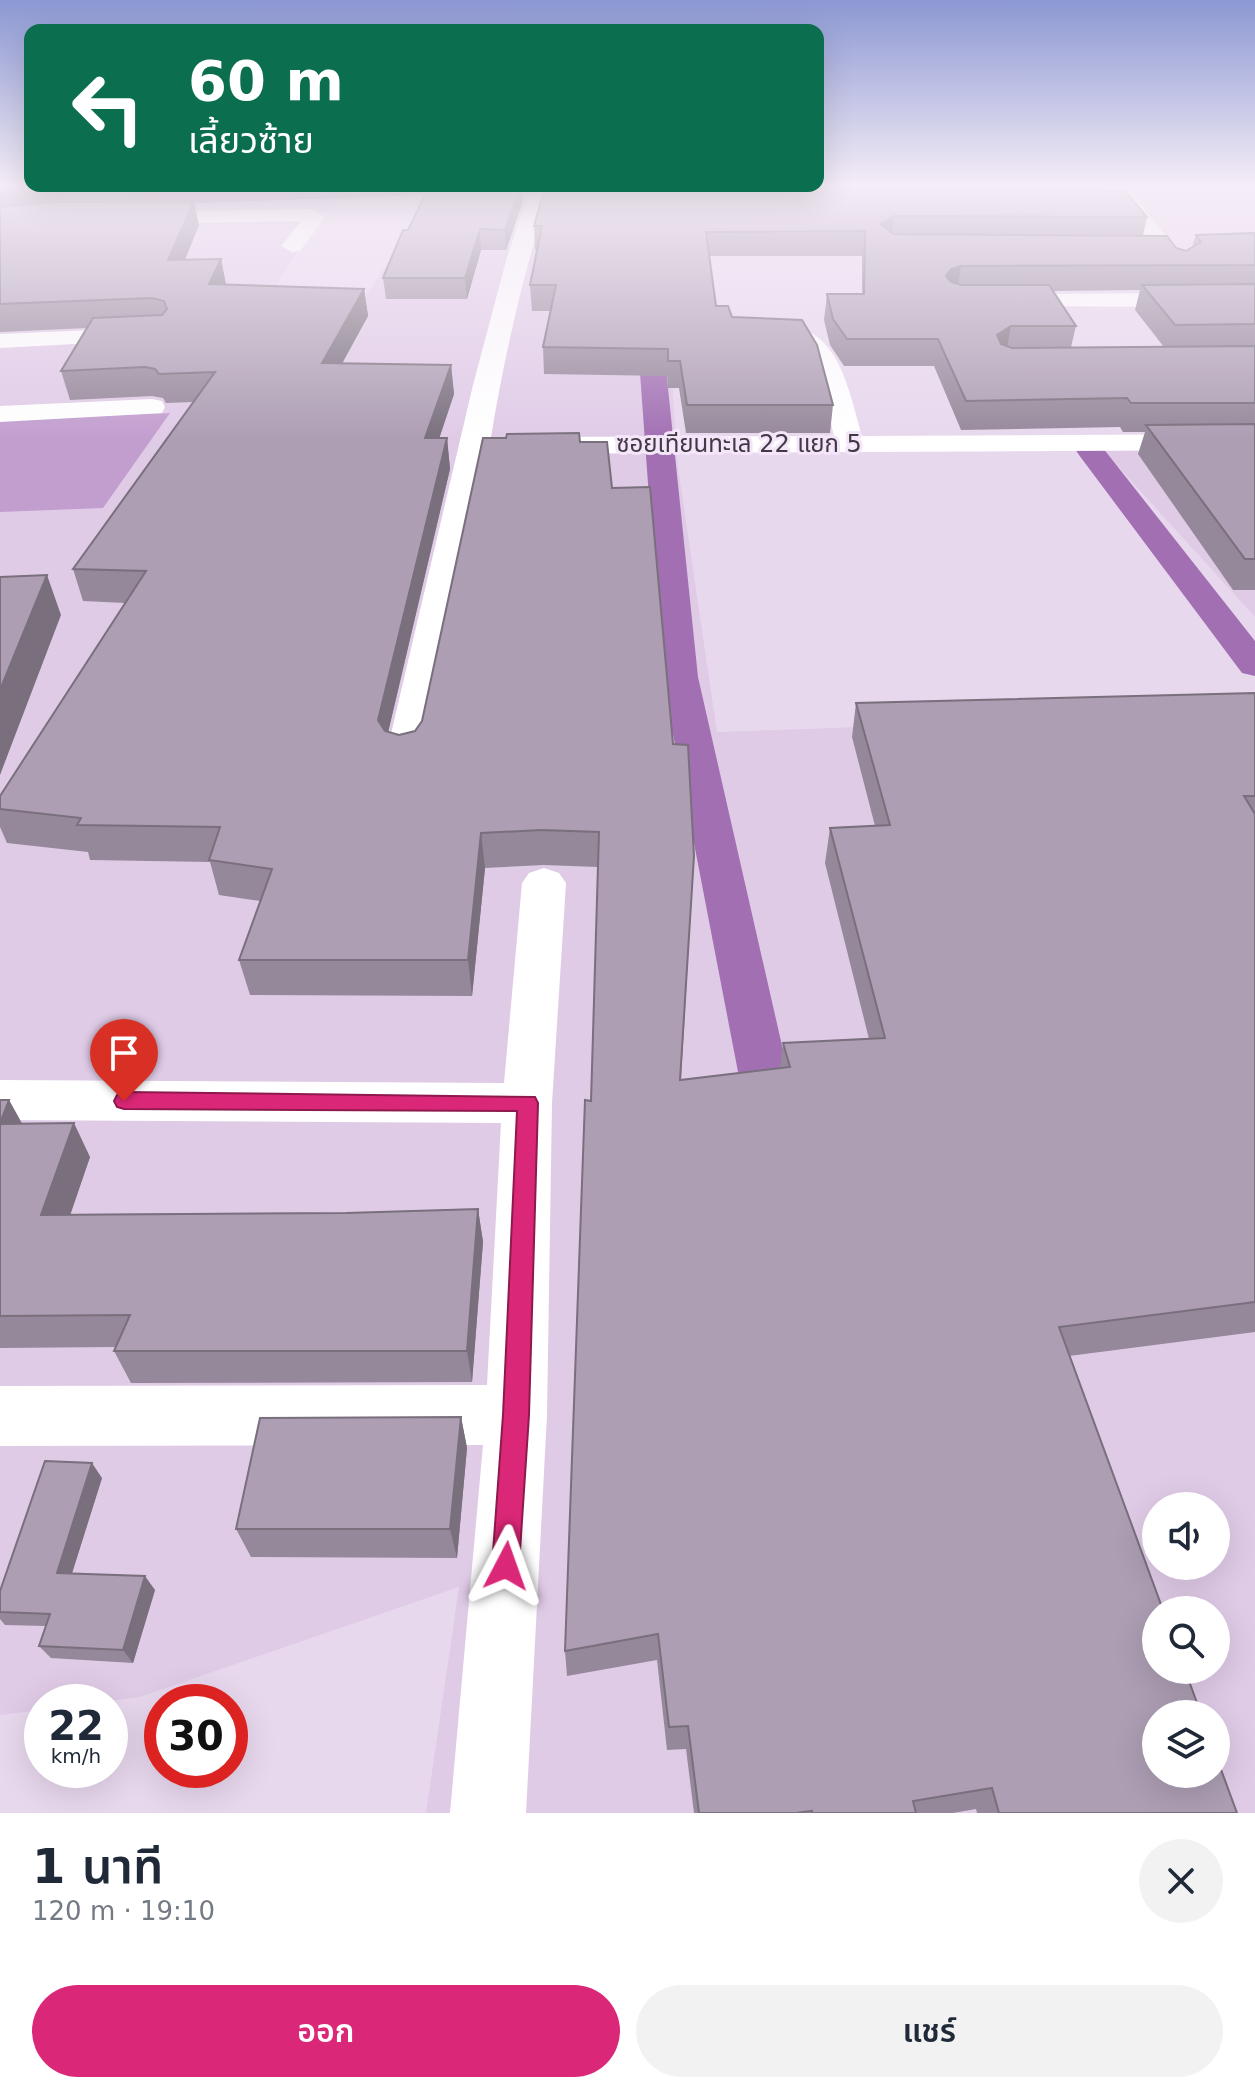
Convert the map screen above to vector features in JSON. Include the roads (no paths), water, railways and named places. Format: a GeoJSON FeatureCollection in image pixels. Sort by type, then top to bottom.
{"type":"FeatureCollection","features":[{"type":"Feature","properties":{"kind":"street"},"geometry":{"type":"LineString","coordinates":[[405,755],[464,479],[475,446],[486,385],[514,272]]}},
{"type":"Feature","properties":{"kind":"street"},"geometry":{"type":"LineString","coordinates":[[1186,272],[1213,301],[1250,357]]}},
{"type":"Feature","properties":{"kind":"street"},"geometry":{"type":"LineString","coordinates":[[973,301],[1255,300]]}},
{"type":"Feature","properties":{"kind":"street"},"geometry":{"type":"LineString","coordinates":[[741,334],[785,334],[810,338],[830,371],[850,443]]}},
{"type":"Feature","properties":{"kind":"street"},"geometry":{"type":"LineString","coordinates":[[0,341],[159,335]]}},
{"type":"Feature","properties":{"kind":"street"},"geometry":{"type":"LineString","coordinates":[[0,414],[152,407]]}},
{"type":"Feature","properties":{"kind":"street","name":"ซอยเทียนทะเล 22 แยก 5"},"geometry":{"type":"LineString","coordinates":[[475,446],[1255,442]]}},
{"type":"Feature","properties":{"kind":"street"},"geometry":{"type":"LineString","coordinates":[[488,1813],[516,1415],[527,1103],[544,883]]}},
{"type":"Feature","properties":{"kind":"street"},"geometry":{"type":"LineString","coordinates":[[0,1100],[527,1103]]}},
{"type":"Feature","properties":{"kind":"street"},"geometry":{"type":"LineString","coordinates":[[0,1416],[516,1415]]}},
{"type":"Feature","properties":{"kind":"waterway"},"geometry":{"type":"LineString","coordinates":[[653,317],[652,359],[680,677],[775,1129]]}},
{"type":"Feature","properties":{"kind":"waterway"},"geometry":{"type":"LineString","coordinates":[[1089,449],[1255,665]]}}]}
